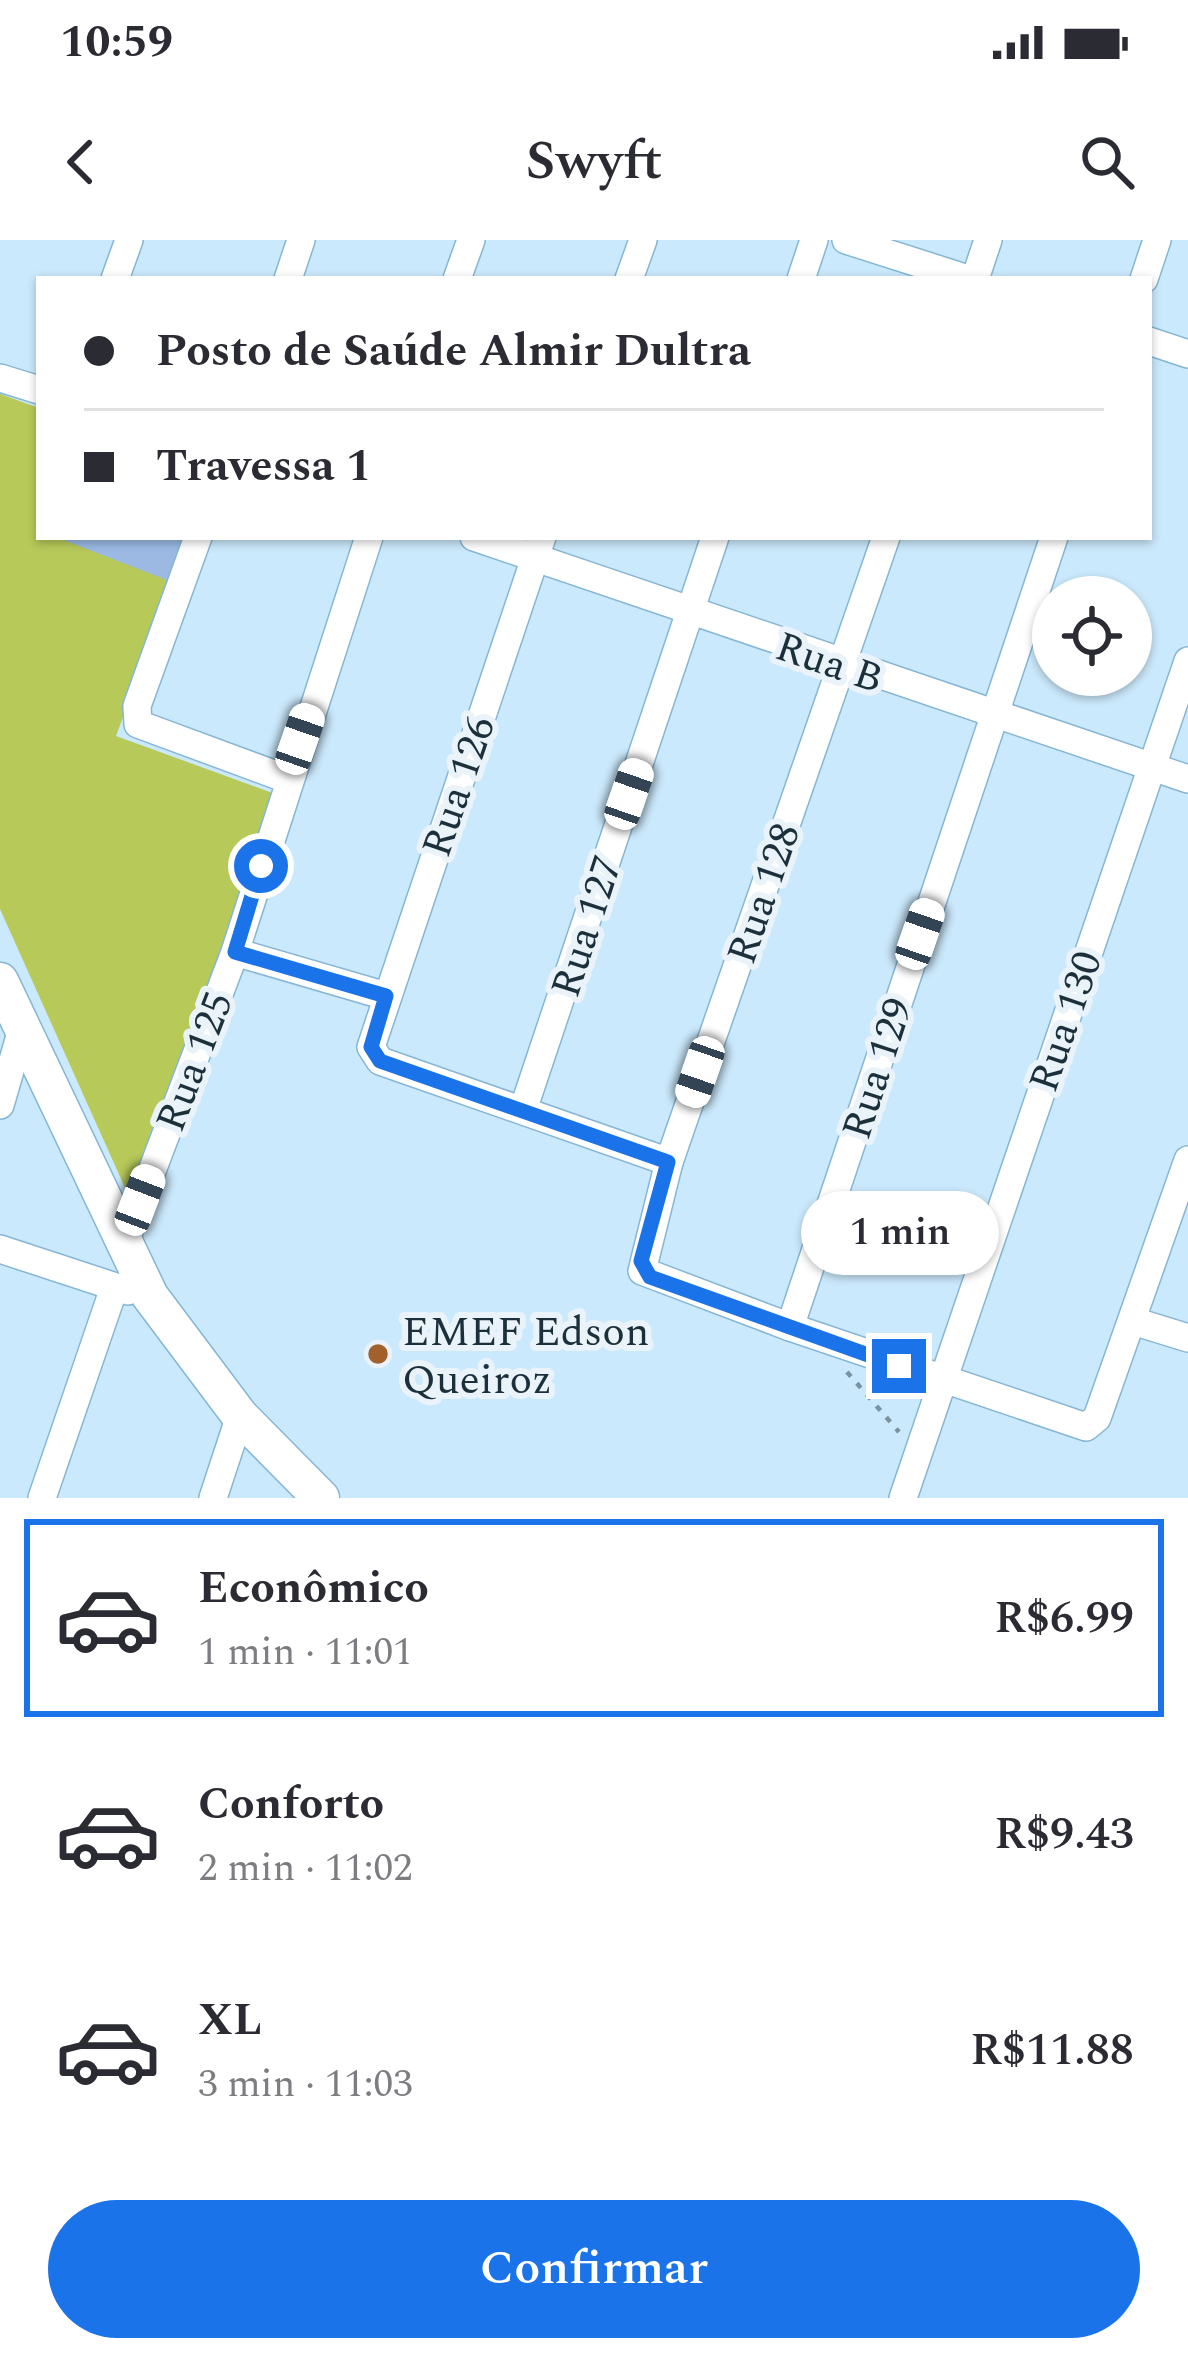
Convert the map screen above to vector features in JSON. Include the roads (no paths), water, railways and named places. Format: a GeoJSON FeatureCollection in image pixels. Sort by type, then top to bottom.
{"type":"FeatureCollection","features":[{"type":"Feature","properties":{"kind":"street"},"geometry":{"type":"LineString","coordinates":[[117,276],[129,240]]}},
{"type":"Feature","properties":{"kind":"street"},"geometry":{"type":"LineString","coordinates":[[289,276],[301,240]]}},
{"type":"Feature","properties":{"kind":"street"},"geometry":{"type":"LineString","coordinates":[[458,276],[471,240]]}},
{"type":"Feature","properties":{"kind":"street"},"geometry":{"type":"LineString","coordinates":[[630,276],[643,240]]}},
{"type":"Feature","properties":{"kind":"street"},"geometry":{"type":"LineString","coordinates":[[802,276],[814,240]]}},
{"type":"Feature","properties":{"kind":"street"},"geometry":{"type":"LineString","coordinates":[[846,240],[961,276]]}},
{"type":"Feature","properties":{"kind":"street"},"geometry":{"type":"LineString","coordinates":[[972,276],[988,240]]}},
{"type":"Feature","properties":{"kind":"street"},"geometry":{"type":"LineString","coordinates":[[1145,276],[1157,240]]}},
{"type":"Feature","properties":{"kind":"street"},"geometry":{"type":"LineString","coordinates":[[1152,342],[1188,354]]}},
{"type":"Feature","properties":{"kind":"street"},"geometry":{"type":"LineString","coordinates":[[0,377],[36,389]]}},
{"type":"Feature","properties":{"kind":"street"},"geometry":{"type":"LineString","coordinates":[[197,540],[137,706],[143,729],[287,779]]}},
{"type":"Feature","properties":{"kind":"street","name":"Rua 125"},"geometry":{"type":"LineString","coordinates":[[124,1242],[235,952],[287,779],[368,540]]}},
{"type":"Feature","properties":{"kind":"street","name":"Rua B"},"geometry":{"type":"LineString","coordinates":[[492,540],[538,547],[689,613],[1188,779]]}},
{"type":"Feature","properties":{"kind":"street","name":"Rua 127"},"geometry":{"type":"LineString","coordinates":[[523,1110],[714,540]]}},
{"type":"Feature","properties":{"kind":"street","name":"Rua 128"},"geometry":{"type":"LineString","coordinates":[[803,1332],[650,1277],[642,1270],[643,1251],[668,1162],[885,540]]}},
{"type":"Feature","properties":{"kind":"street","name":"Rua 129"},"geometry":{"type":"LineString","coordinates":[[803,1332],[992,716],[1053,540]]}},
{"type":"Feature","properties":{"kind":"street","name":"Rua 126"},"geometry":{"type":"LineString","coordinates":[[523,1110],[380,1061],[373,1054],[372,1036],[538,547]]}},
{"type":"Feature","properties":{"kind":"street","name":"Rua 130"},"geometry":{"type":"LineString","coordinates":[[903,1498],[1188,661]]}},
{"type":"Feature","properties":{"kind":"street"},"geometry":{"type":"LineString","coordinates":[[235,952],[386,996]]}},
{"type":"Feature","properties":{"kind":"street"},"geometry":{"type":"LineString","coordinates":[[0,981],[150,1296],[240,1416],[321,1498]]}},
{"type":"Feature","properties":{"kind":"street"},"geometry":{"type":"LineString","coordinates":[[0,1105],[23,1026]]}},
{"type":"Feature","properties":{"kind":"street"},"geometry":{"type":"LineString","coordinates":[[523,1110],[668,1162]]}},
{"type":"Feature","properties":{"kind":"street"},"geometry":{"type":"LineString","coordinates":[[803,1332],[1080,1427],[1097,1418],[1188,1160]]}},
{"type":"Feature","properties":{"kind":"street"},"geometry":{"type":"LineString","coordinates":[[0,1249],[150,1296]]}},
{"type":"Feature","properties":{"kind":"street"},"geometry":{"type":"LineString","coordinates":[[42,1498],[113,1288]]}},
{"type":"Feature","properties":{"kind":"street"},"geometry":{"type":"LineString","coordinates":[[1133,1321],[1188,1339]]}},
{"type":"Feature","properties":{"kind":"street"},"geometry":{"type":"LineString","coordinates":[[214,1498],[240,1416]]}},
{"type":"Feature","properties":{"kind":"place","name":"EMEF Edson Queiroz"},"geometry":{"type":"Point","coordinates":[378,1354]}}]}
